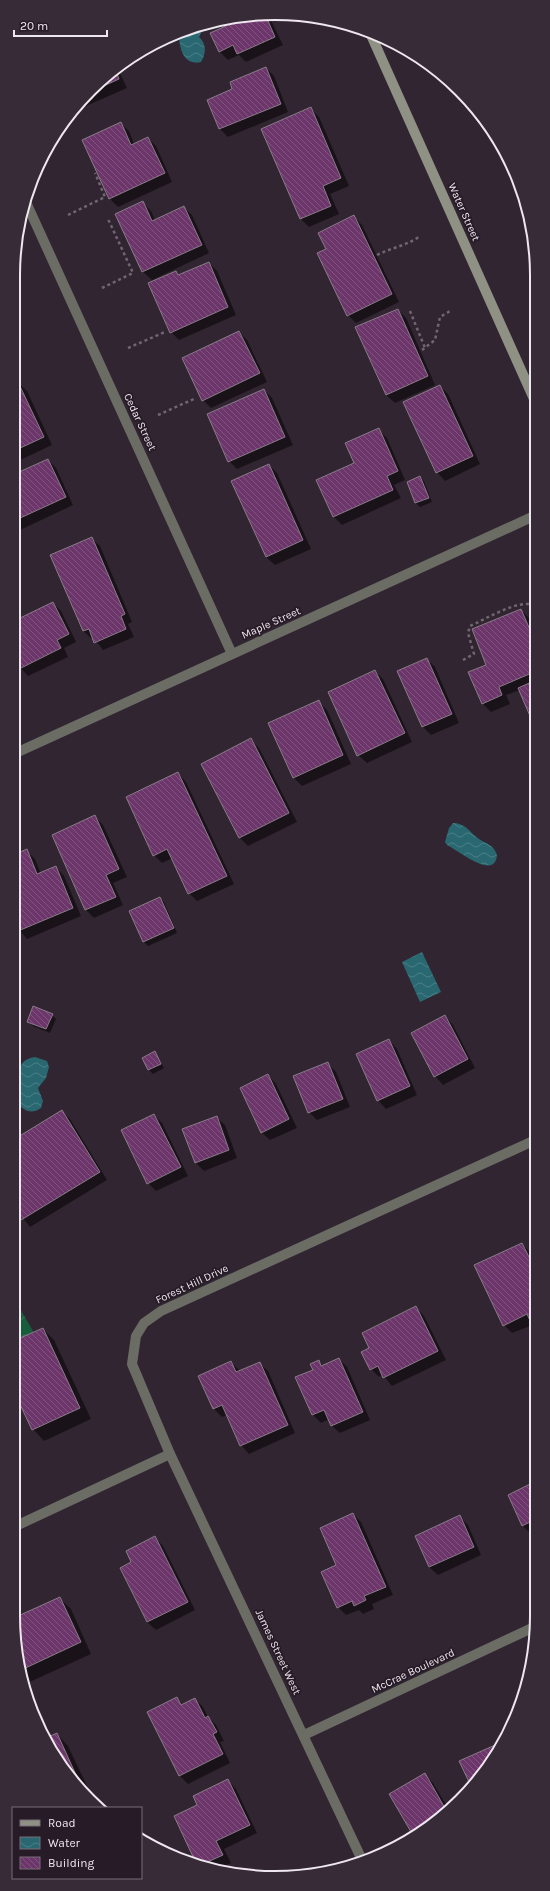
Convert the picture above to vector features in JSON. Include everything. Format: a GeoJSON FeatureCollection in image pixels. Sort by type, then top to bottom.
{"type":"FeatureCollection","features":[{"type":"Feature","properties":{"kind":"street","name":"Water Street"},"geometry":{"type":"LineString","coordinates":[[373,39],[530,390]]}},
{"type":"Feature","properties":{"kind":"street","name":"Cedar Street"},"geometry":{"type":"LineString","coordinates":[[29,209],[232,654]]}},
{"type":"Feature","properties":{"kind":"street","name":"Maple Street"},"geometry":{"type":"LineString","coordinates":[[20,751],[530,518]]}},
{"type":"Feature","properties":{"kind":"street","name":"Forest Hill Drive"},"geometry":{"type":"LineString","coordinates":[[170,1454],[132,1364],[136,1336],[144,1323],[161,1311],[530,1142]]}},
{"type":"Feature","properties":{"kind":"street"},"geometry":{"type":"LineString","coordinates":[[20,1523],[170,1454]]}},
{"type":"Feature","properties":{"kind":"street","name":"James Street West"},"geometry":{"type":"LineString","coordinates":[[170,1454],[360,1856]]}},
{"type":"Feature","properties":{"kind":"street","name":"McCrae Boulevard"},"geometry":{"type":"LineString","coordinates":[[304,1735],[529,1629]]}},
{"type":"Feature","properties":{"kind":"path"},"geometry":{"type":"LineString","coordinates":[[68,215],[105,197],[96,173]]}},
{"type":"Feature","properties":{"kind":"path"},"geometry":{"type":"LineString","coordinates":[[102,288],[134,273],[109,221],[106,222]]}},
{"type":"Feature","properties":{"kind":"path"},"geometry":{"type":"LineString","coordinates":[[377,255],[394,247],[410,243],[419,237]]}},
{"type":"Feature","properties":{"kind":"path"},"geometry":{"type":"LineString","coordinates":[[410,311],[424,349],[435,340],[440,317],[452,310]]}},
{"type":"Feature","properties":{"kind":"path"},"geometry":{"type":"LineString","coordinates":[[128,348],[165,332]]}},
{"type":"Feature","properties":{"kind":"path"},"geometry":{"type":"LineString","coordinates":[[158,415],[196,398]]}},
{"type":"Feature","properties":{"kind":"path"},"geometry":{"type":"LineString","coordinates":[[463,660],[474,654],[468,633],[470,626],[517,605],[530,604]]}},
{"type":"Feature","properties":{"kind":"green space"},"geometry":{"type":"Polygon","coordinates":[[[20,1308],[38,1340],[20,1347],[20,1308]]]}},
{"type":"Feature","properties":{"kind":"water"},"geometry":{"type":"Polygon","coordinates":[[[202,31],[199,37],[202,40],[205,52],[201,62],[190,61],[186,58],[181,49],[180,38],[202,31]]]}},
{"type":"Feature","properties":{"kind":"water"},"geometry":{"type":"Polygon","coordinates":[[[453,823],[465,826],[479,839],[492,847],[497,855],[495,862],[490,865],[483,865],[447,845],[445,842],[449,828],[453,823]]]}},
{"type":"Feature","properties":{"kind":"water"},"geometry":{"type":"Polygon","coordinates":[[[422,952],[441,992],[420,1002],[402,962],[422,952]]]}},
{"type":"Feature","properties":{"kind":"water"},"geometry":{"type":"Polygon","coordinates":[[[35,1057],[47,1061],[49,1067],[46,1078],[38,1088],[43,1101],[41,1108],[35,1111],[26,1110],[20,1106],[20,1067],[28,1059],[35,1057]]]}},
{"type":"Feature","properties":{"kind":"building"},"geometry":{"type":"Polygon","coordinates":[[[268,20],[275,37],[237,54],[233,45],[219,52],[210,33],[226,26],[225,25],[242,22],[268,20]]]}},
{"type":"Feature","properties":{"kind":"building"},"geometry":{"type":"Polygon","coordinates":[[[266,67],[281,104],[219,129],[207,100],[232,89],[230,82],[266,67]]]}},
{"type":"Feature","properties":{"kind":"building"},"geometry":{"type":"Polygon","coordinates":[[[117,75],[119,79],[104,86],[117,75]]]}},
{"type":"Feature","properties":{"kind":"building"},"geometry":{"type":"Polygon","coordinates":[[[311,107],[341,178],[323,186],[331,206],[300,219],[261,129],[311,107]]]}},
{"type":"Feature","properties":{"kind":"building"},"geometry":{"type":"Polygon","coordinates":[[[121,122],[131,145],[148,137],[165,173],[109,199],[82,140],[121,122]]]}},
{"type":"Feature","properties":{"kind":"building"},"geometry":{"type":"Polygon","coordinates":[[[143,201],[152,221],[184,206],[202,245],[142,272],[115,214],[143,201]]]}},
{"type":"Feature","properties":{"kind":"building"},"geometry":{"type":"Polygon","coordinates":[[[354,215],[392,294],[347,316],[317,253],[326,249],[318,233],[354,215]]]}},
{"type":"Feature","properties":{"kind":"building"},"geometry":{"type":"Polygon","coordinates":[[[209,262],[228,307],[170,333],[148,283],[176,271],[178,275],[209,262]]]}},
{"type":"Feature","properties":{"kind":"building"},"geometry":{"type":"Polygon","coordinates":[[[398,309],[428,376],[386,395],[355,327],[398,309]]]}},
{"type":"Feature","properties":{"kind":"building"},"geometry":{"type":"Polygon","coordinates":[[[239,331],[260,373],[202,401],[182,358],[239,331]]]}},
{"type":"Feature","properties":{"kind":"building"},"geometry":{"type":"Polygon","coordinates":[[[440,385],[473,456],[436,473],[403,402],[440,385]]]}},
{"type":"Feature","properties":{"kind":"building"},"geometry":{"type":"Polygon","coordinates":[[[20,386],[44,437],[20,448],[20,386]]]}},
{"type":"Feature","properties":{"kind":"building"},"geometry":{"type":"Polygon","coordinates":[[[264,389],[285,437],[228,462],[207,414],[264,389]]]}},
{"type":"Feature","properties":{"kind":"building"},"geometry":{"type":"Polygon","coordinates":[[[379,428],[398,471],[387,476],[393,490],[333,517],[316,480],[354,463],[345,443],[379,428]]]}},
{"type":"Feature","properties":{"kind":"building"},"geometry":{"type":"Polygon","coordinates":[[[48,459],[66,497],[20,518],[20,472],[48,459]]]}},
{"type":"Feature","properties":{"kind":"building"},"geometry":{"type":"Polygon","coordinates":[[[269,464],[303,540],[266,557],[231,481],[269,464]]]}},
{"type":"Feature","properties":{"kind":"building"},"geometry":{"type":"Polygon","coordinates":[[[420,476],[429,498],[415,503],[407,482],[420,476]]]}},
{"type":"Feature","properties":{"kind":"building"},"geometry":{"type":"Polygon","coordinates":[[[92,537],[125,614],[121,616],[126,629],[94,643],[89,629],[83,631],[50,555],[92,537]]]}},
{"type":"Feature","properties":{"kind":"building"},"geometry":{"type":"Polygon","coordinates":[[[53,602],[69,634],[57,640],[61,648],[20,668],[20,618],[53,602]]]}},
{"type":"Feature","properties":{"kind":"building"},"geometry":{"type":"Polygon","coordinates":[[[521,609],[530,630],[530,674],[499,687],[502,695],[482,704],[468,672],[486,665],[472,629],[521,609]]]}},
{"type":"Feature","properties":{"kind":"building"},"geometry":{"type":"Polygon","coordinates":[[[427,658],[452,714],[422,727],[397,671],[427,658]]]}},
{"type":"Feature","properties":{"kind":"building"},"geometry":{"type":"Polygon","coordinates":[[[375,670],[405,733],[357,756],[328,692],[375,670]]]}},
{"type":"Feature","properties":{"kind":"building"},"geometry":{"type":"Polygon","coordinates":[[[530,683],[530,716],[518,688],[530,683]]]}},
{"type":"Feature","properties":{"kind":"building"},"geometry":{"type":"Polygon","coordinates":[[[319,700],[343,755],[293,778],[268,723],[319,700]]]}},
{"type":"Feature","properties":{"kind":"building"},"geometry":{"type":"Polygon","coordinates":[[[251,738],[289,813],[239,838],[201,764],[251,738]]]}},
{"type":"Feature","properties":{"kind":"building"},"geometry":{"type":"Polygon","coordinates":[[[178,772],[227,876],[188,894],[167,849],[153,856],[126,797],[178,772]]]}},
{"type":"Feature","properties":{"kind":"building"},"geometry":{"type":"Polygon","coordinates":[[[95,815],[119,869],[106,875],[116,897],[85,910],[52,835],[95,815]]]}},
{"type":"Feature","properties":{"kind":"building"},"geometry":{"type":"Polygon","coordinates":[[[27,849],[37,874],[56,866],[73,908],[20,930],[20,852],[27,849]]]}},
{"type":"Feature","properties":{"kind":"building"},"geometry":{"type":"Polygon","coordinates":[[[160,897],[174,928],[143,942],[129,911],[160,897]]]}},
{"type":"Feature","properties":{"kind":"building"},"geometry":{"type":"Polygon","coordinates":[[[33,1006],[53,1014],[46,1029],[27,1022],[33,1006]]]}},
{"type":"Feature","properties":{"kind":"building"},"geometry":{"type":"Polygon","coordinates":[[[445,1015],[468,1059],[434,1077],[411,1033],[445,1015]]]}},
{"type":"Feature","properties":{"kind":"building"},"geometry":{"type":"Polygon","coordinates":[[[389,1039],[410,1086],[377,1101],[356,1054],[389,1039]]]}},
{"type":"Feature","properties":{"kind":"building"},"geometry":{"type":"Polygon","coordinates":[[[155,1051],[161,1064],[148,1070],[142,1058],[155,1051]]]}},
{"type":"Feature","properties":{"kind":"building"},"geometry":{"type":"Polygon","coordinates":[[[328,1062],[343,1099],[308,1113],[293,1076],[328,1062]]]}},
{"type":"Feature","properties":{"kind":"building"},"geometry":{"type":"Polygon","coordinates":[[[268,1074],[289,1119],[261,1133],[240,1088],[268,1074]]]}},
{"type":"Feature","properties":{"kind":"building"},"geometry":{"type":"Polygon","coordinates":[[[62,1110],[100,1172],[21,1220],[20,1136],[62,1110]]]}},
{"type":"Feature","properties":{"kind":"building"},"geometry":{"type":"Polygon","coordinates":[[[154,1114],[181,1167],[147,1184],[121,1130],[154,1114]]]}},
{"type":"Feature","properties":{"kind":"building"},"geometry":{"type":"Polygon","coordinates":[[[217,1116],[229,1150],[195,1163],[182,1129],[217,1116]]]}},
{"type":"Feature","properties":{"kind":"building"},"geometry":{"type":"Polygon","coordinates":[[[522,1243],[530,1259],[530,1320],[527,1314],[503,1326],[474,1265],[522,1243]]]}},
{"type":"Feature","properties":{"kind":"building"},"geometry":{"type":"Polygon","coordinates":[[[416,1306],[438,1351],[383,1378],[378,1366],[370,1370],[361,1352],[369,1348],[362,1333],[416,1306]]]}},
{"type":"Feature","properties":{"kind":"building"},"geometry":{"type":"Polygon","coordinates":[[[43,1328],[80,1408],[32,1430],[20,1404],[20,1338],[43,1328]]]}},
{"type":"Feature","properties":{"kind":"building"},"geometry":{"type":"Polygon","coordinates":[[[339,1358],[363,1412],[331,1426],[324,1410],[312,1415],[295,1377],[313,1370],[310,1364],[319,1360],[321,1366],[339,1358]]]}},
{"type":"Feature","properties":{"kind":"building"},"geometry":{"type":"Polygon","coordinates":[[[231,1361],[236,1372],[260,1362],[288,1425],[240,1446],[222,1405],[213,1409],[198,1376],[231,1361]]]}},
{"type":"Feature","properties":{"kind":"building"},"geometry":{"type":"Polygon","coordinates":[[[530,1484],[530,1522],[522,1526],[508,1495],[530,1484]]]}},
{"type":"Feature","properties":{"kind":"building"},"geometry":{"type":"Polygon","coordinates":[[[353,1513],[386,1587],[364,1596],[366,1600],[354,1606],[352,1601],[337,1608],[321,1572],[336,1565],[320,1528],[353,1513]]]}},
{"type":"Feature","properties":{"kind":"building"},"geometry":{"type":"Polygon","coordinates":[[[460,1515],[474,1547],[429,1567],[415,1536],[460,1515]]]}},
{"type":"Feature","properties":{"kind":"building"},"geometry":{"type":"Polygon","coordinates":[[[155,1536],[188,1602],[147,1622],[120,1568],[131,1562],[126,1551],[155,1536]]]}},
{"type":"Feature","properties":{"kind":"building"},"geometry":{"type":"Polygon","coordinates":[[[60,1597],[81,1642],[25,1668],[22,1649],[20,1615],[60,1597]]]}},
{"type":"Feature","properties":{"kind":"building"},"geometry":{"type":"Polygon","coordinates":[[[177,1697],[181,1705],[195,1698],[205,1718],[208,1716],[217,1732],[213,1734],[223,1754],[179,1776],[147,1712],[177,1697]]]}},
{"type":"Feature","properties":{"kind":"building"},"geometry":{"type":"Polygon","coordinates":[[[57,1733],[76,1775],[63,1758],[50,1736],[57,1733]]]}},
{"type":"Feature","properties":{"kind":"building"},"geometry":{"type":"Polygon","coordinates":[[[495,1745],[469,1782],[459,1761],[495,1745]]]}},
{"type":"Feature","properties":{"kind":"building"},"geometry":{"type":"Polygon","coordinates":[[[425,1773],[444,1807],[411,1832],[389,1794],[425,1773]]]}},
{"type":"Feature","properties":{"kind":"building"},"geometry":{"type":"Polygon","coordinates":[[[228,1779],[250,1825],[216,1841],[223,1855],[208,1862],[193,1857],[174,1816],[197,1805],[193,1796],[228,1779]]]}}]}
